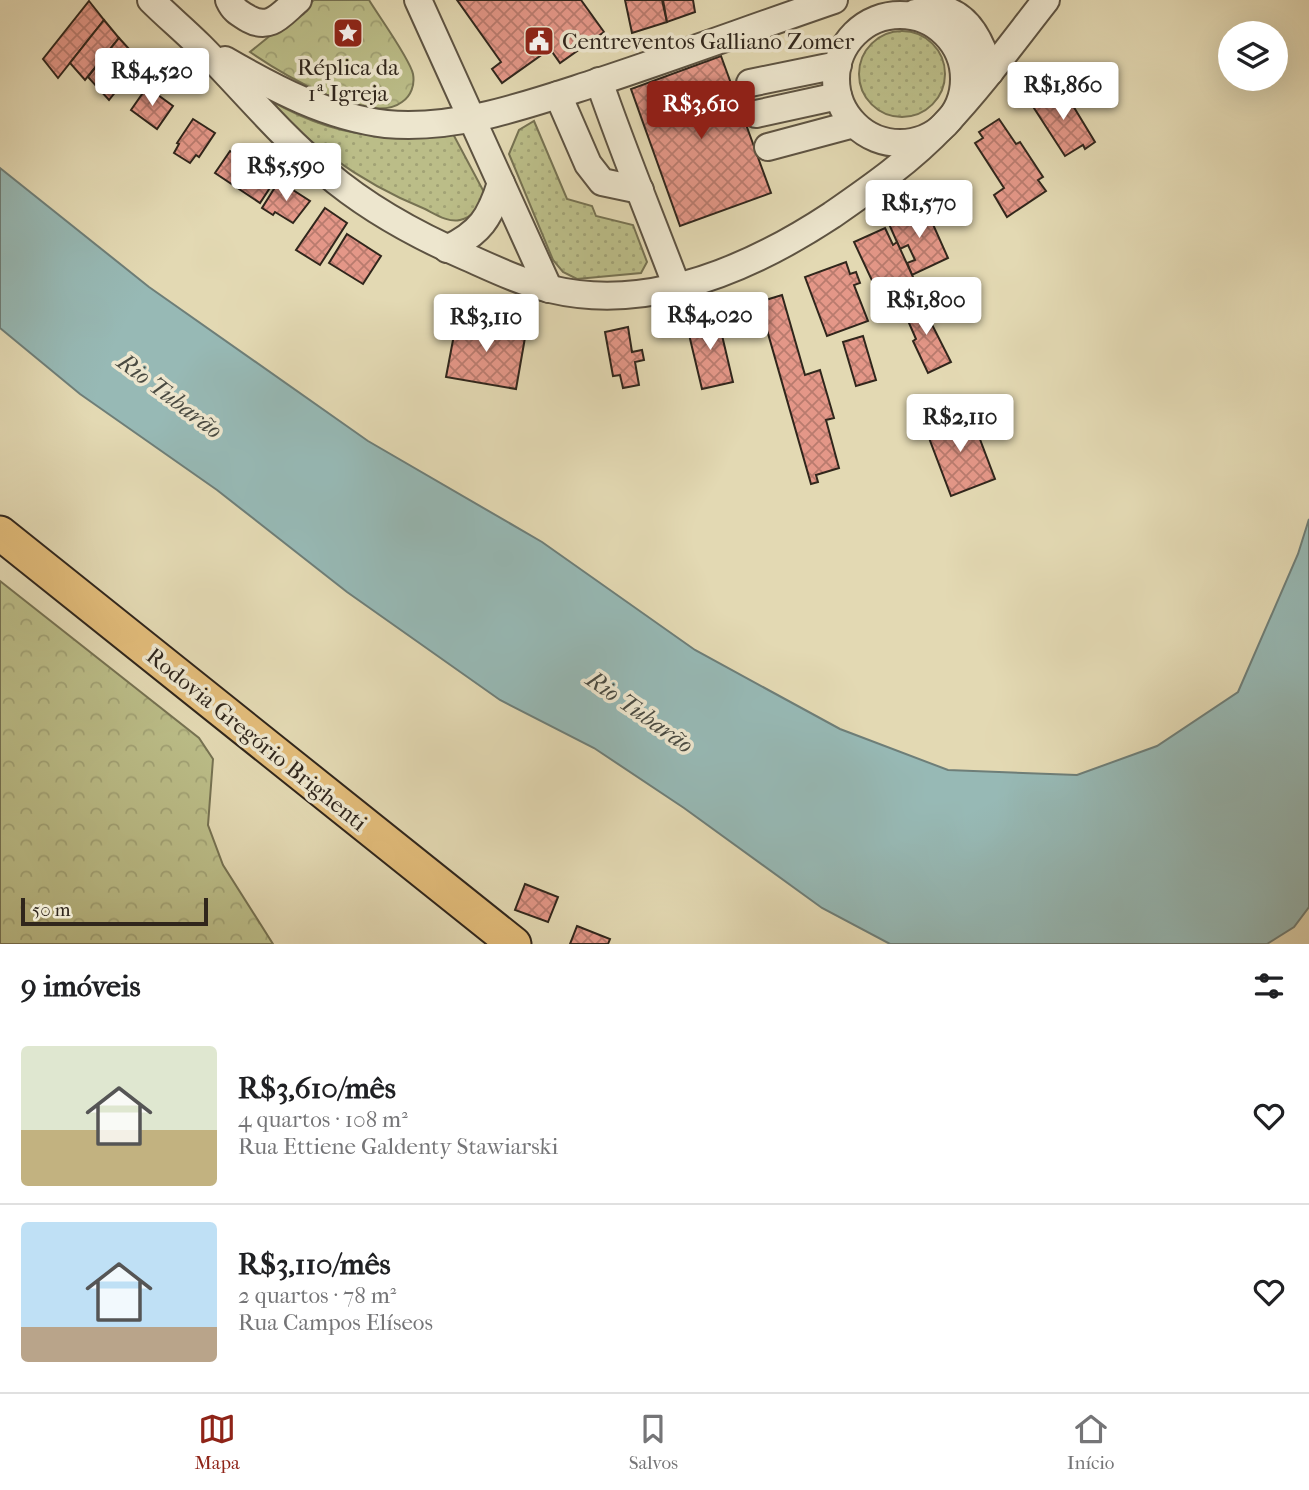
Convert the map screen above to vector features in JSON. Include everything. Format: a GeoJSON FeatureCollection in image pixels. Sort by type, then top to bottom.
{"type":"FeatureCollection","features":[{"type":"Feature","properties":{"kind":"main road","name":"Rodovia Gregório Brighenti"},"geometry":{"type":"LineString","coordinates":[[0,533],[514,944]]}},
{"type":"Feature","properties":{"kind":"street"},"geometry":{"type":"LineString","coordinates":[[151,0],[199,45],[285,136],[326,173],[397,223],[447,249],[549,289],[576,294],[617,296],[677,287],[764,255],[864,193],[908,159],[943,127],[955,113],[962,96],[964,78],[961,59],[953,43],[940,29],[924,20],[906,16],[891,16],[863,27],[851,38],[838,65],[838,96],[844,111],[854,124],[874,138],[898,144],[914,142],[943,127],[989,72],[1046,0]]}},
{"type":"Feature","properties":{"kind":"street"},"geometry":{"type":"LineString","coordinates":[[229,0],[234,11],[259,24],[271,23],[298,0]]}},
{"type":"Feature","properties":{"kind":"street"},"geometry":{"type":"LineString","coordinates":[[418,0],[549,289]]}},
{"type":"Feature","properties":{"kind":"street"},"geometry":{"type":"LineString","coordinates":[[199,45],[286,93],[320,108],[358,119],[389,124],[425,124],[471,117],[558,95],[834,0]]}},
{"type":"Feature","properties":{"kind":"street"},"geometry":{"type":"LineString","coordinates":[[906,16],[936,8],[959,18],[976,35],[989,72]]}},
{"type":"Feature","properties":{"kind":"street"},"geometry":{"type":"LineString","coordinates":[[750,83],[838,65]]}},
{"type":"Feature","properties":{"kind":"street"},"geometry":{"type":"LineString","coordinates":[[607,79],[647,169],[640,190],[677,287]]}},
{"type":"Feature","properties":{"kind":"street"},"geometry":{"type":"LineString","coordinates":[[558,95],[588,164],[601,182],[640,190]]}},
{"type":"Feature","properties":{"kind":"street"},"geometry":{"type":"LineString","coordinates":[[756,114],[838,96]]}},
{"type":"Feature","properties":{"kind":"street"},"geometry":{"type":"LineString","coordinates":[[768,147],[854,124]]}},
{"type":"Feature","properties":{"kind":"street"},"geometry":{"type":"LineString","coordinates":[[447,249],[463,241],[484,223],[501,183]]}},
{"type":"Feature","properties":{"kind":"green space"},"geometry":{"type":"Polygon","coordinates":[[[314,0],[369,0],[411,67],[413,86],[405,100],[387,108],[368,108],[347,102],[302,83],[250,52],[314,0]]]}},
{"type":"Feature","properties":{"kind":"green space"},"geometry":{"type":"Polygon","coordinates":[[[902,31],[919,34],[933,43],[942,57],[945,74],[942,91],[933,105],[919,114],[902,117],[885,114],[871,105],[862,91],[859,74],[862,57],[871,43],[885,34],[902,31]]]}},
{"type":"Feature","properties":{"kind":"green space"},"geometry":{"type":"Polygon","coordinates":[[[249,87],[306,119],[353,133],[391,136],[452,132],[485,194],[469,216],[456,221],[399,198],[331,157],[249,87]]]}},
{"type":"Feature","properties":{"kind":"green space"},"geometry":{"type":"Polygon","coordinates":[[[534,121],[567,199],[592,206],[596,216],[633,225],[647,262],[641,273],[577,279],[563,272],[553,260],[509,154],[519,130],[534,121]]]}},
{"type":"Feature","properties":{"kind":"green space"},"geometry":{"type":"Polygon","coordinates":[[[0,581],[199,738],[213,759],[208,825],[223,865],[273,944],[0,944],[0,581]]]}},
{"type":"Feature","properties":{"kind":"water","name":"Rio Tubarão"},"geometry":{"type":"Polygon","coordinates":[[[0,168],[149,287],[368,441],[542,542],[695,650],[840,729],[948,770],[1077,775],[1157,746],[1238,692],[1298,554],[1309,519],[1309,907],[1294,927],[1267,944],[890,944],[822,908],[684,808],[594,748],[500,700],[347,592],[217,490],[80,394],[0,328],[0,168]]]}},
{"type":"Feature","properties":{"kind":"building","name":"Centreventos Galliano Zomer"},"geometry":{"type":"Polygon","coordinates":[[[457,0],[581,0],[604,32],[560,63],[550,49],[502,83],[492,69],[501,62],[457,0]]]}},
{"type":"Feature","properties":{"kind":"building"},"geometry":{"type":"Polygon","coordinates":[[[625,0],[662,0],[667,22],[632,33],[625,0]]]}},
{"type":"Feature","properties":{"kind":"building"},"geometry":{"type":"Polygon","coordinates":[[[663,0],[693,0],[695,12],[667,22],[663,0]]]}},
{"type":"Feature","properties":{"kind":"building"},"geometry":{"type":"Polygon","coordinates":[[[89,1],[104,20],[58,78],[43,59],[89,1]]]}},
{"type":"Feature","properties":{"kind":"building"},"geometry":{"type":"Polygon","coordinates":[[[104,20],[119,38],[85,80],[70,63],[104,20]]]}},
{"type":"Feature","properties":{"kind":"building"},"geometry":{"type":"Polygon","coordinates":[[[119,38],[140,61],[109,100],[88,77],[119,38]]]}},
{"type":"Feature","properties":{"kind":"building"},"geometry":{"type":"Polygon","coordinates":[[[721,56],[771,193],[680,226],[631,89],[721,56]]]}},
{"type":"Feature","properties":{"kind":"building"},"geometry":{"type":"Polygon","coordinates":[[[1061,86],[1095,142],[1085,149],[1083,145],[1065,156],[1032,105],[1061,86]]]}},
{"type":"Feature","properties":{"kind":"building"},"geometry":{"type":"Polygon","coordinates":[[[147,87],[173,106],[157,129],[131,110],[147,87]]]}},
{"type":"Feature","properties":{"kind":"building"},"geometry":{"type":"Polygon","coordinates":[[[193,119],[215,133],[199,157],[196,155],[190,163],[174,153],[179,144],[177,143],[193,119]]]}},
{"type":"Feature","properties":{"kind":"building"},"geometry":{"type":"Polygon","coordinates":[[[999,119],[1016,144],[1020,142],[1043,177],[1038,180],[1046,191],[1007,217],[994,195],[1004,188],[975,143],[983,138],[979,132],[999,119]]]}},
{"type":"Feature","properties":{"kind":"building"},"geometry":{"type":"Polygon","coordinates":[[[230,151],[275,180],[260,203],[215,173],[230,151]]]}},
{"type":"Feature","properties":{"kind":"building"},"geometry":{"type":"Polygon","coordinates":[[[279,181],[310,201],[293,223],[262,208],[279,181]]]}},
{"type":"Feature","properties":{"kind":"building"},"geometry":{"type":"Polygon","coordinates":[[[928,206],[933,219],[931,220],[948,258],[912,275],[907,263],[915,260],[908,245],[900,249],[889,224],[928,206]]]}},
{"type":"Feature","properties":{"kind":"building"},"geometry":{"type":"Polygon","coordinates":[[[325,208],[347,223],[320,265],[296,250],[325,208]]]}},
{"type":"Feature","properties":{"kind":"building"},"geometry":{"type":"Polygon","coordinates":[[[885,228],[893,245],[897,242],[918,288],[883,304],[854,242],[885,228]]]}},
{"type":"Feature","properties":{"kind":"building"},"geometry":{"type":"Polygon","coordinates":[[[347,234],[381,256],[363,284],[329,263],[347,234]]]}},
{"type":"Feature","properties":{"kind":"building"},"geometry":{"type":"Polygon","coordinates":[[[846,262],[850,274],[856,272],[860,283],[854,285],[868,321],[827,336],[805,277],[846,262]]]}},
{"type":"Feature","properties":{"kind":"building"},"geometry":{"type":"Polygon","coordinates":[[[782,295],[805,375],[820,370],[834,418],[826,420],[839,468],[816,475],[818,482],[811,484],[759,302],[782,295]]]}},
{"type":"Feature","properties":{"kind":"building"},"geometry":{"type":"Polygon","coordinates":[[[919,299],[951,362],[928,373],[913,341],[916,339],[902,307],[919,299]]]}},
{"type":"Feature","properties":{"kind":"building"},"geometry":{"type":"Polygon","coordinates":[[[717,314],[733,382],[702,389],[686,322],[717,314]]]}},
{"type":"Feature","properties":{"kind":"building"},"geometry":{"type":"Polygon","coordinates":[[[457,319],[526,332],[516,389],[446,377],[457,319]]]}},
{"type":"Feature","properties":{"kind":"building"},"geometry":{"type":"Polygon","coordinates":[[[628,327],[632,352],[642,350],[644,360],[635,362],[639,385],[623,388],[620,375],[613,376],[605,332],[628,327]]]}},
{"type":"Feature","properties":{"kind":"building"},"geometry":{"type":"Polygon","coordinates":[[[863,336],[876,380],[856,386],[843,342],[863,336]]]}},
{"type":"Feature","properties":{"kind":"building"},"geometry":{"type":"Polygon","coordinates":[[[970,413],[995,479],[951,496],[926,430],[970,413]]]}},
{"type":"Feature","properties":{"kind":"building"},"geometry":{"type":"Polygon","coordinates":[[[525,884],[558,897],[548,922],[515,910],[525,884]]]}},
{"type":"Feature","properties":{"kind":"building"},"geometry":{"type":"Polygon","coordinates":[[[577,926],[610,939],[608,944],[570,944],[577,926]]]}},
{"type":"Feature","properties":{"kind":"place","name":"Réplica da 1ª Igreja"},"geometry":{"type":"Point","coordinates":[348,33]}},
{"type":"Feature","properties":{"kind":"place","name":"Centreventos Galliano Zomer"},"geometry":{"type":"Point","coordinates":[539,41]}}]}
